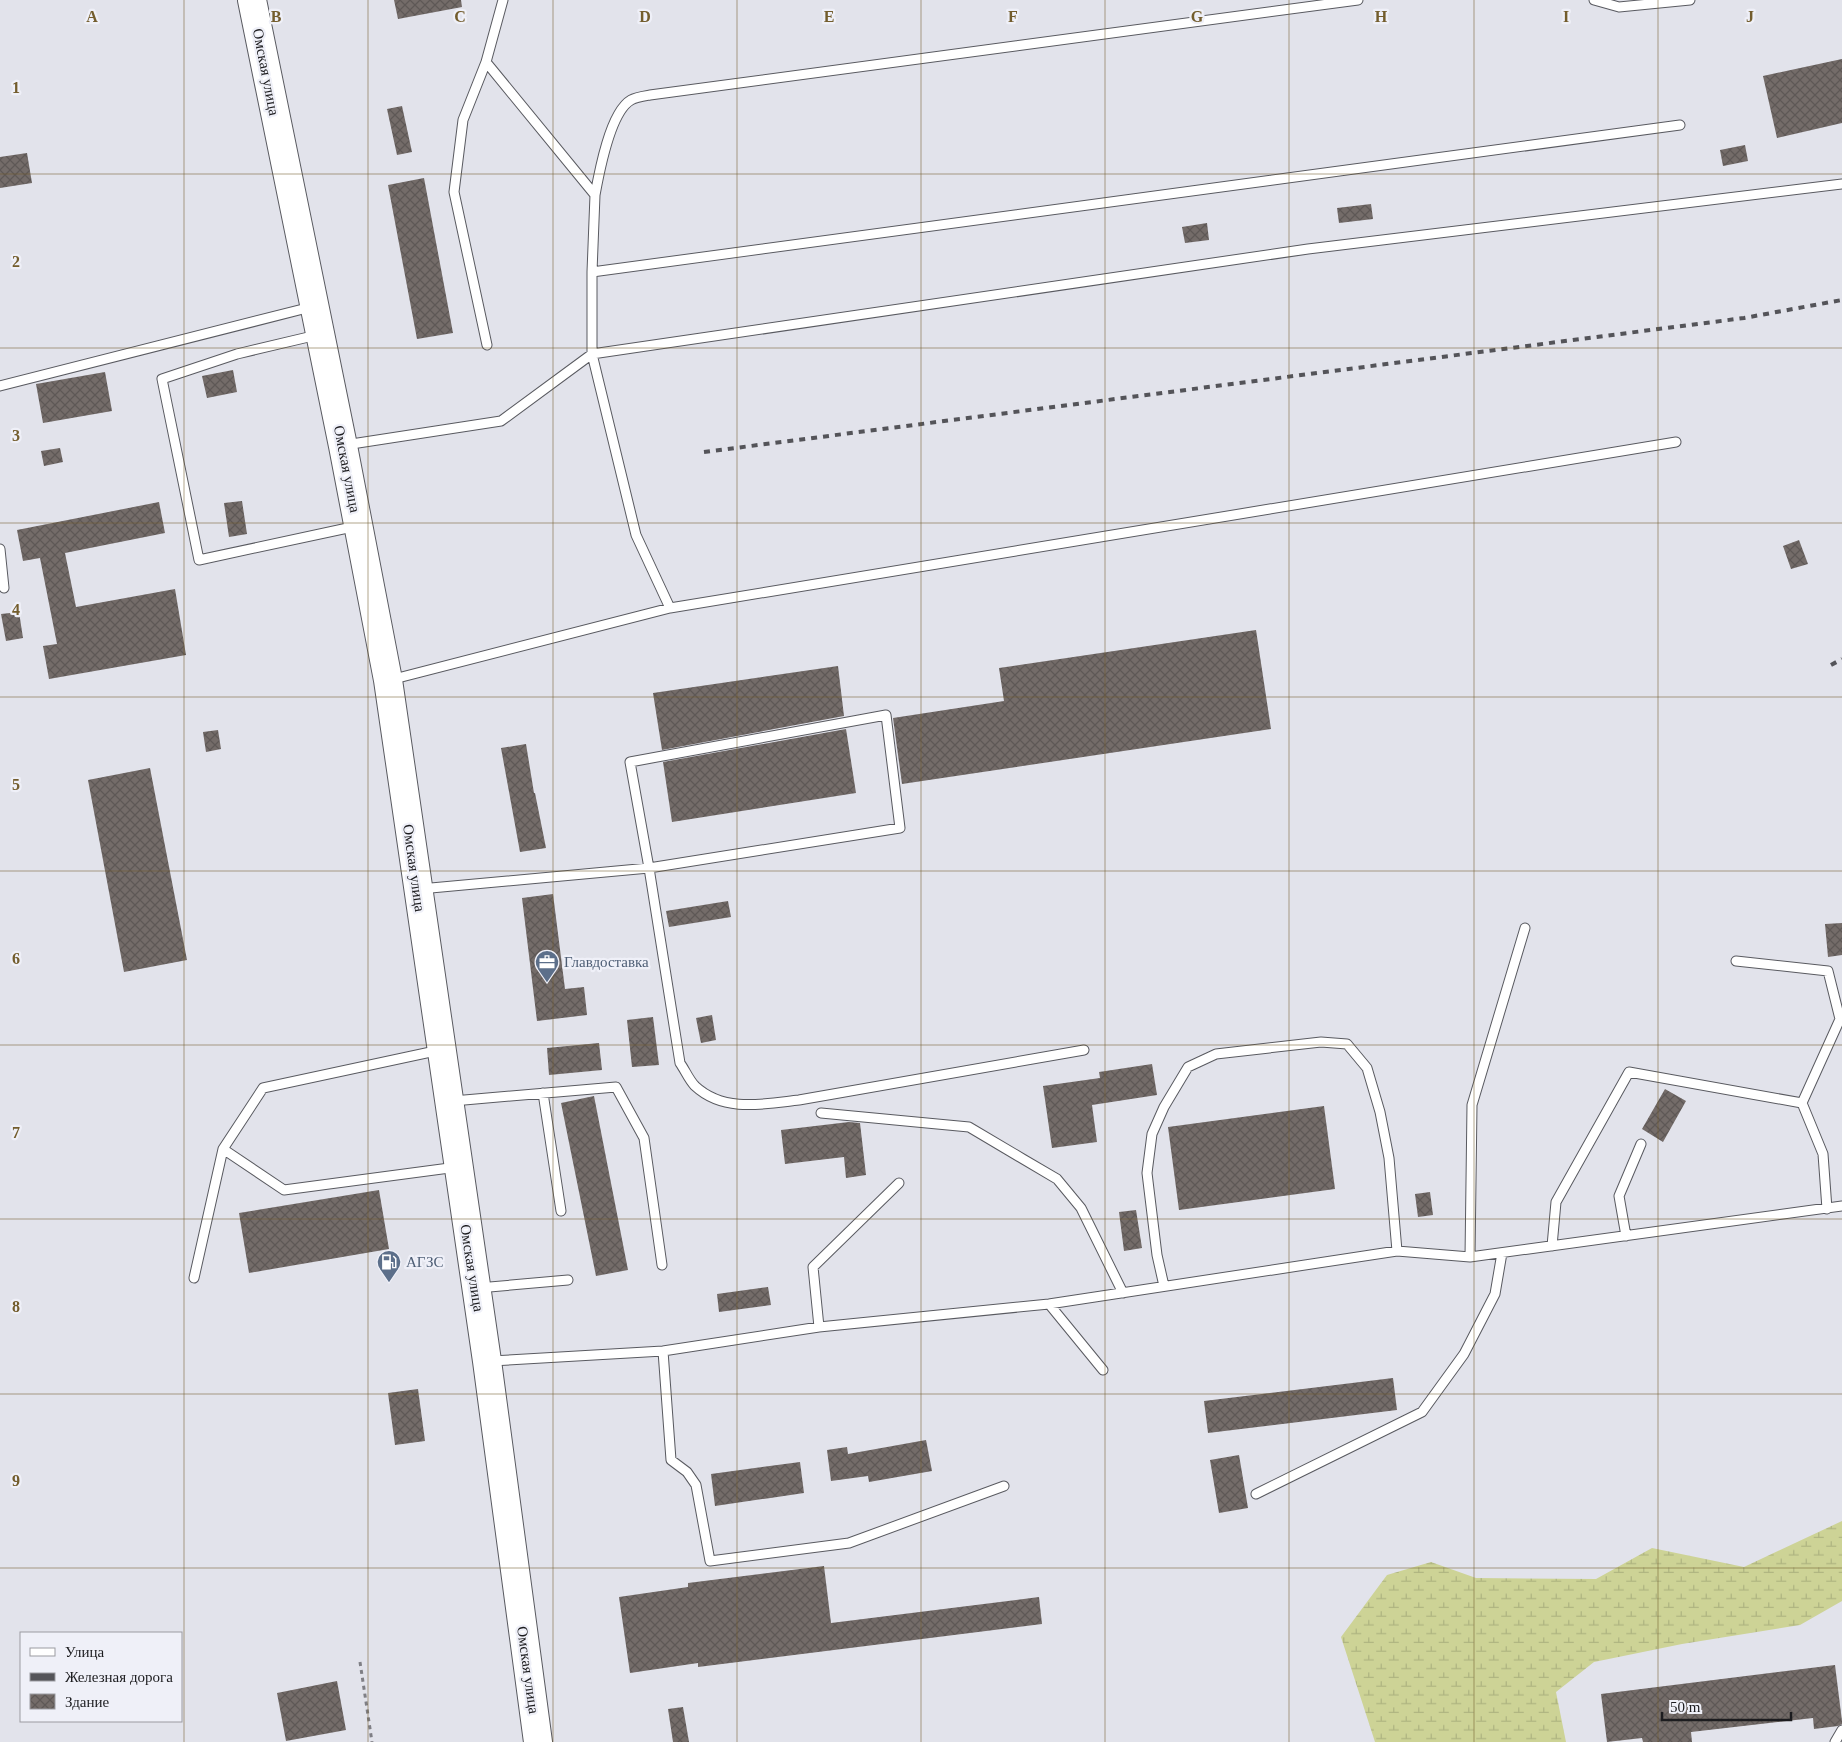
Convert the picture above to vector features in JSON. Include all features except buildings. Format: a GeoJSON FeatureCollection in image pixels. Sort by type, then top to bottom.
{"type":"FeatureCollection","features":[{"type":"Feature","properties":{"kind":"main road","name":"Омская улица"},"geometry":{"type":"LineString","coordinates":[[252,0],[343,446],[388,680],[486,1361],[538,1742]]}},
{"type":"Feature","properties":{"kind":"lane"},"geometry":{"type":"LineString","coordinates":[[487,345],[454,192],[463,120],[486,62],[503,0]]}},
{"type":"Feature","properties":{"kind":"lane"},"geometry":{"type":"LineString","coordinates":[[670,608],[636,535],[592,354],[592,272],[595,195],[603,154],[618,114],[630,100],[650,94],[1358,0]]}},
{"type":"Feature","properties":{"kind":"lane"},"geometry":{"type":"LineString","coordinates":[[1594,0],[1619,7],[1690,0]]}},
{"type":"Feature","properties":{"kind":"lane"},"geometry":{"type":"LineString","coordinates":[[486,62],[595,195]]}},
{"type":"Feature","properties":{"kind":"lane"},"geometry":{"type":"LineString","coordinates":[[592,272],[1680,125]]}},
{"type":"Feature","properties":{"kind":"lane"},"geometry":{"type":"LineString","coordinates":[[343,446],[501,421],[592,354],[1308,249],[1842,184]]}},
{"type":"Feature","properties":{"kind":"lane"},"geometry":{"type":"LineString","coordinates":[[0,386],[314,306]]}},
{"type":"Feature","properties":{"kind":"lane"},"geometry":{"type":"LineString","coordinates":[[319,334],[237,354],[162,378],[199,560],[357,526]]}},
{"type":"Feature","properties":{"kind":"lane"},"geometry":{"type":"LineString","coordinates":[[388,680],[670,608],[1676,442]]}},
{"type":"Feature","properties":{"kind":"lane"},"geometry":{"type":"LineString","coordinates":[[0,549],[4,588]]}},
{"type":"Feature","properties":{"kind":"lane"},"geometry":{"type":"LineString","coordinates":[[418,889],[649,868],[900,828],[886,715],[630,762],[649,868],[680,1063],[695,1085],[715,1098],[732,1104],[756,1105],[799,1100],[1084,1050]]}},
{"type":"Feature","properties":{"kind":"lane"},"geometry":{"type":"LineString","coordinates":[[1470,1257],[1472,1105],[1525,928]]}},
{"type":"Feature","properties":{"kind":"lane"},"geometry":{"type":"LineString","coordinates":[[1736,961],[1828,971],[1840,1019],[1802,1103],[1823,1154],[1827,1208]]}},
{"type":"Feature","properties":{"kind":"lane"},"geometry":{"type":"LineString","coordinates":[[1164,1286],[1157,1255],[1147,1173],[1152,1134],[1164,1107],[1188,1067],[1216,1054],[1321,1042],[1347,1044],[1367,1068],[1380,1112],[1389,1158],[1397,1251]]}},
{"type":"Feature","properties":{"kind":"lane"},"geometry":{"type":"LineString","coordinates":[[194,1278],[223,1149],[263,1088],[440,1050]]}},
{"type":"Feature","properties":{"kind":"lane"},"geometry":{"type":"LineString","coordinates":[[1552,1246],[1556,1202],[1629,1072],[1802,1103]]}},
{"type":"Feature","properties":{"kind":"lane"},"geometry":{"type":"LineString","coordinates":[[448,1101],[616,1087],[644,1138],[662,1265]]}},
{"type":"Feature","properties":{"kind":"lane"},"geometry":{"type":"LineString","coordinates":[[543,1093],[561,1211]]}},
{"type":"Feature","properties":{"kind":"lane"},"geometry":{"type":"LineString","coordinates":[[820,1113],[969,1127],[1032,1164],[1057,1179],[1081,1208],[1123,1293]]}},
{"type":"Feature","properties":{"kind":"lane"},"geometry":{"type":"LineString","coordinates":[[1626,1236],[1619,1196],[1641,1144]]}},
{"type":"Feature","properties":{"kind":"lane"},"geometry":{"type":"LineString","coordinates":[[223,1149],[284,1190],[457,1167]]}},
{"type":"Feature","properties":{"kind":"lane"},"geometry":{"type":"LineString","coordinates":[[819,1327],[813,1267],[899,1183]]}},
{"type":"Feature","properties":{"kind":"lane"},"geometry":{"type":"LineString","coordinates":[[486,1361],[662,1351],[819,1327],[1050,1304],[1397,1251],[1470,1257],[1842,1206]]}},
{"type":"Feature","properties":{"kind":"lane"},"geometry":{"type":"LineString","coordinates":[[1256,1494],[1422,1412],[1464,1354],[1495,1294],[1502,1253]]}},
{"type":"Feature","properties":{"kind":"lane"},"geometry":{"type":"LineString","coordinates":[[475,1288],[568,1280]]}},
{"type":"Feature","properties":{"kind":"lane"},"geometry":{"type":"LineString","coordinates":[[1050,1304],[1103,1370]]}},
{"type":"Feature","properties":{"kind":"lane"},"geometry":{"type":"LineString","coordinates":[[662,1351],[671,1460],[687,1472],[696,1485],[710,1561],[849,1543],[1004,1486]]}},
{"type":"Feature","properties":{"kind":"lane"},"geometry":{"type":"LineString","coordinates":[[1836,1742],[1842,1730]]}},
{"type":"Feature","properties":{"kind":"path"},"geometry":{"type":"LineString","coordinates":[[360,1662],[372,1742]]}},
{"type":"Feature","properties":{"kind":"green space"},"geometry":{"type":"Polygon","coordinates":[[[1842,1521],[1842,1601],[1800,1625],[1682,1644],[1594,1662],[1556,1692],[1566,1742],[1375,1742],[1341,1637],[1387,1575],[1431,1562],[1476,1578],[1596,1579],[1652,1548],[1744,1567],[1842,1521]]]}},
{"type":"Feature","properties":{"kind":"railway"},"geometry":{"type":"LineString","coordinates":[[704,452],[1744,318],[1842,300]]}},
{"type":"Feature","properties":{"kind":"railway"},"geometry":{"type":"LineString","coordinates":[[1831,665],[1842,659]]}},
{"type":"Feature","properties":{"kind":"place","name":"Главдоставка"},"geometry":{"type":"Point","coordinates":[547,983]}},
{"type":"Feature","properties":{"kind":"place","name":"АГЗС"},"geometry":{"type":"Point","coordinates":[389,1283]}}]}
